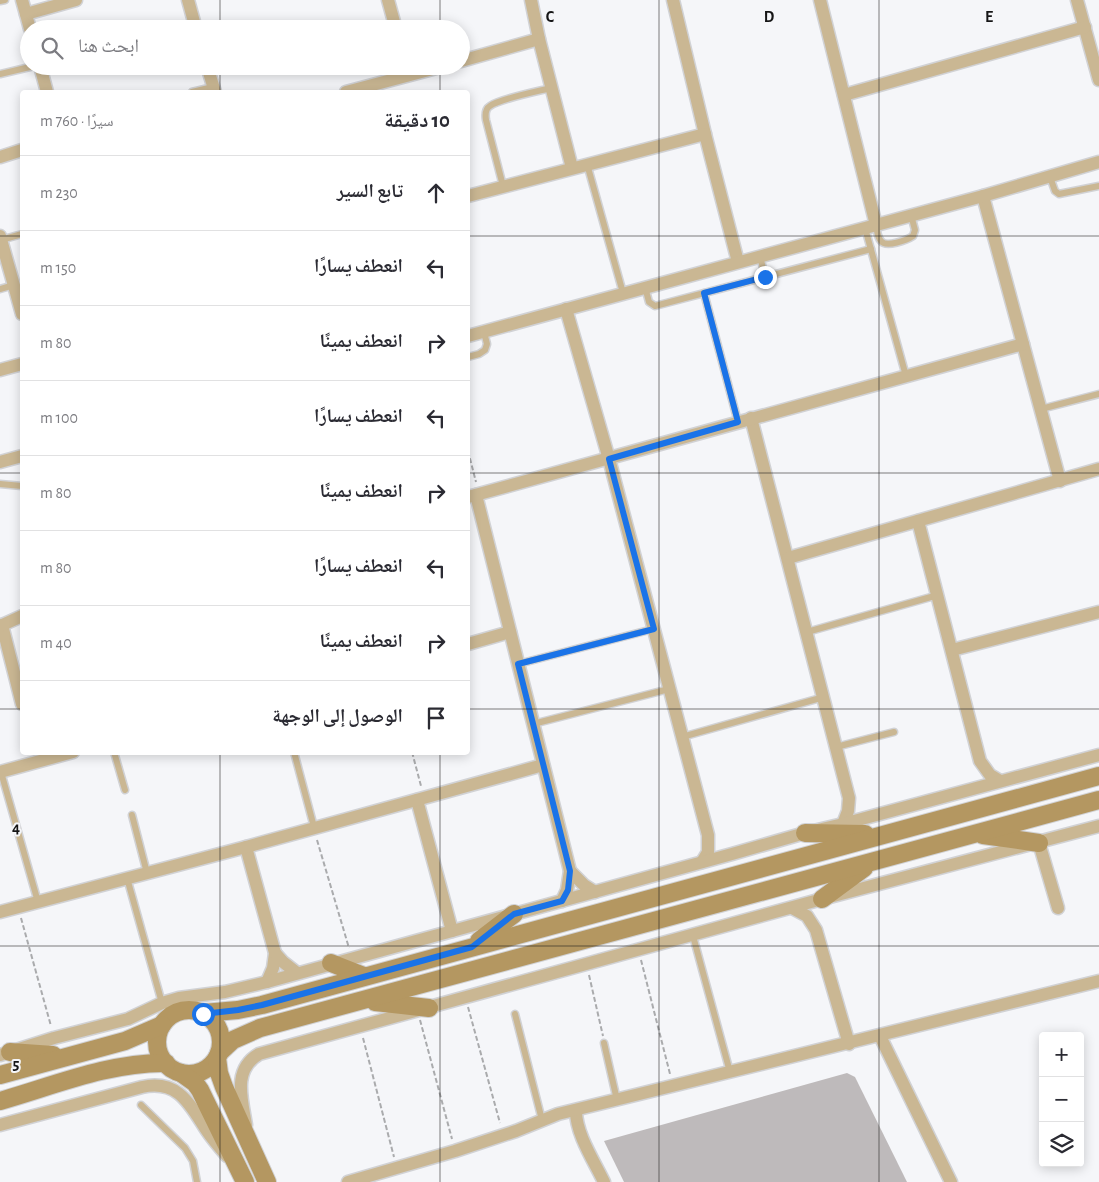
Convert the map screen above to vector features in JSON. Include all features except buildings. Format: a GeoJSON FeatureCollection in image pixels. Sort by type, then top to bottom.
{"type":"FeatureCollection","features":[{"type":"Feature","properties":{"kind":"main road"},"geometry":{"type":"LineString","coordinates":[[203,1014],[250,1008],[1099,776]]}},
{"type":"Feature","properties":{"kind":"main road"},"geometry":{"type":"LineString","coordinates":[[181,1073],[198,1072],[205,1069],[233,1040],[251,1031],[1099,800]]}},
{"type":"Feature","properties":{"kind":"main road"},"geometry":{"type":"LineString","coordinates":[[805,833],[885,834]]}},
{"type":"Feature","properties":{"kind":"main road"},"geometry":{"type":"LineString","coordinates":[[976,834],[1039,843]]}},
{"type":"Feature","properties":{"kind":"main road"},"geometry":{"type":"LineString","coordinates":[[822,899],[873,861]]}},
{"type":"Feature","properties":{"kind":"main road"},"geometry":{"type":"LineString","coordinates":[[472,947],[514,914]]}},
{"type":"Feature","properties":{"kind":"main road"},"geometry":{"type":"LineString","coordinates":[[331,964],[364,976]]}},
{"type":"Feature","properties":{"kind":"main road"},"geometry":{"type":"LineString","coordinates":[[364,1001],[424,1009]]}},
{"type":"Feature","properties":{"kind":"main road"},"geometry":{"type":"LineString","coordinates":[[243,1176],[200,1090],[195,1083],[166,1063],[158,1048],[159,1032],[162,1025],[176,1013],[185,1010],[194,1011],[211,1019],[216,1026],[221,1044],[218,1055],[221,1080],[267,1182]]}},
{"type":"Feature","properties":{"kind":"main road"},"geometry":{"type":"LineString","coordinates":[[0,1075],[125,1042],[162,1025]]}},
{"type":"Feature","properties":{"kind":"main road"},"geometry":{"type":"LineString","coordinates":[[5,1054],[69,1056]]}},
{"type":"Feature","properties":{"kind":"main road"},"geometry":{"type":"LineString","coordinates":[[0,1112],[8,1099],[114,1068],[139,1064],[166,1063]]}},
{"type":"Feature","properties":{"kind":"street"},"geometry":{"type":"LineString","coordinates":[[22,0],[28,20]]}},
{"type":"Feature","properties":{"kind":"street"},"geometry":{"type":"LineString","coordinates":[[26,14],[76,0]]}},
{"type":"Feature","properties":{"kind":"street"},"geometry":{"type":"LineString","coordinates":[[188,0],[194,20]]}},
{"type":"Feature","properties":{"kind":"street"},"geometry":{"type":"LineString","coordinates":[[388,0],[394,20]]}},
{"type":"Feature","properties":{"kind":"street"},"geometry":{"type":"LineString","coordinates":[[531,0],[539,40],[572,168]]}},
{"type":"Feature","properties":{"kind":"street"},"geometry":{"type":"LineString","coordinates":[[675,0],[705,134],[738,262]]}},
{"type":"Feature","properties":{"kind":"street"},"geometry":{"type":"LineString","coordinates":[[820,0],[844,95],[870,226]]}},
{"type":"Feature","properties":{"kind":"street"},"geometry":{"type":"LineString","coordinates":[[1077,0],[1084,27],[1095,49],[1099,80]]}},
{"type":"Feature","properties":{"kind":"street"},"geometry":{"type":"LineString","coordinates":[[844,95],[1084,27]]}},
{"type":"Feature","properties":{"kind":"street"},"geometry":{"type":"LineString","coordinates":[[470,59],[539,40]]}},
{"type":"Feature","properties":{"kind":"street"},"geometry":{"type":"LineString","coordinates":[[42,75],[46,90]]}},
{"type":"Feature","properties":{"kind":"street"},"geometry":{"type":"LineString","coordinates":[[210,75],[214,90]]}},
{"type":"Feature","properties":{"kind":"street"},"geometry":{"type":"LineString","coordinates":[[352,90],[396,75]]}},
{"type":"Feature","properties":{"kind":"street"},"geometry":{"type":"LineString","coordinates":[[470,195],[705,134]]}},
{"type":"Feature","properties":{"kind":"street"},"geometry":{"type":"LineString","coordinates":[[0,157],[20,151]]}},
{"type":"Feature","properties":{"kind":"street"},"geometry":{"type":"LineString","coordinates":[[470,336],[983,196],[1099,162]]}},
{"type":"Feature","properties":{"kind":"street"},"geometry":{"type":"LineString","coordinates":[[983,196],[1060,480]]}},
{"type":"Feature","properties":{"kind":"street"},"geometry":{"type":"LineString","coordinates":[[1,238],[20,307]]}},
{"type":"Feature","properties":{"kind":"street"},"geometry":{"type":"LineString","coordinates":[[566,309],[609,459],[708,835],[708,852],[702,862]]}},
{"type":"Feature","properties":{"kind":"street"},"geometry":{"type":"LineString","coordinates":[[562,901],[568,890],[570,871],[474,496],[1023,344]]}},
{"type":"Feature","properties":{"kind":"street"},"geometry":{"type":"LineString","coordinates":[[0,370],[20,365]]}},
{"type":"Feature","properties":{"kind":"street"},"geometry":{"type":"LineString","coordinates":[[751,418],[849,798],[848,811],[843,824]]}},
{"type":"Feature","properties":{"kind":"street"},"geometry":{"type":"LineString","coordinates":[[0,462],[20,457]]}},
{"type":"Feature","properties":{"kind":"street"},"geometry":{"type":"LineString","coordinates":[[788,558],[1099,469]]}},
{"type":"Feature","properties":{"kind":"street"},"geometry":{"type":"LineString","coordinates":[[918,521],[980,761],[990,775],[1000,781]]}},
{"type":"Feature","properties":{"kind":"street"},"geometry":{"type":"LineString","coordinates":[[952,650],[1099,612]]}},
{"type":"Feature","properties":{"kind":"street"},"geometry":{"type":"LineString","coordinates":[[20,617],[1,625],[20,696]]}},
{"type":"Feature","properties":{"kind":"street"},"geometry":{"type":"LineString","coordinates":[[470,643],[510,632]]}},
{"type":"Feature","properties":{"kind":"street"},"geometry":{"type":"LineString","coordinates":[[5,1054],[54,1038],[128,1019],[180,998],[225,992],[267,982],[352,957],[1099,754]]}},
{"type":"Feature","properties":{"kind":"street"},"geometry":{"type":"LineString","coordinates":[[0,772],[36,757],[51,755]]}},
{"type":"Feature","properties":{"kind":"street"},"geometry":{"type":"LineString","coordinates":[[971,789],[980,761]]}},
{"type":"Feature","properties":{"kind":"street"},"geometry":{"type":"LineString","coordinates":[[0,912],[246,847],[543,765]]}},
{"type":"Feature","properties":{"kind":"street"},"geometry":{"type":"LineString","coordinates":[[421,798],[452,931]]}},
{"type":"Feature","properties":{"kind":"street"},"geometry":{"type":"LineString","coordinates":[[849,798],[865,818]]}},
{"type":"Feature","properties":{"kind":"street"},"geometry":{"type":"LineString","coordinates":[[248,1140],[240,1086],[243,1070],[252,1058],[266,1052],[822,899],[1099,826]]}},
{"type":"Feature","properties":{"kind":"street"},"geometry":{"type":"LineString","coordinates":[[708,835],[716,845],[732,854]]}},
{"type":"Feature","properties":{"kind":"street"},"geometry":{"type":"LineString","coordinates":[[1039,843],[1058,908]]}},
{"type":"Feature","properties":{"kind":"street"},"geometry":{"type":"LineString","coordinates":[[246,847],[275,953],[273,968],[267,982]]}},
{"type":"Feature","properties":{"kind":"street"},"geometry":{"type":"LineString","coordinates":[[570,871],[584,885],[595,892]]}},
{"type":"Feature","properties":{"kind":"street"},"geometry":{"type":"LineString","coordinates":[[822,899],[816,918],[816,930],[849,1044]]}},
{"type":"Feature","properties":{"kind":"street"},"geometry":{"type":"LineString","coordinates":[[792,908],[807,916],[816,930]]}},
{"type":"Feature","properties":{"kind":"street"},"geometry":{"type":"LineString","coordinates":[[275,953],[297,973]]}},
{"type":"Feature","properties":{"kind":"street"},"geometry":{"type":"LineString","coordinates":[[348,1182],[455,1151],[542,1120],[1099,981]]}},
{"type":"Feature","properties":{"kind":"street"},"geometry":{"type":"LineString","coordinates":[[880,1036],[951,1182]]}},
{"type":"Feature","properties":{"kind":"street"},"geometry":{"type":"LineString","coordinates":[[0,1125],[142,1087],[164,1086],[177,1092],[188,1102],[218,1145],[243,1176]]}},
{"type":"Feature","properties":{"kind":"street"},"geometry":{"type":"LineString","coordinates":[[576,1111],[580,1132],[604,1182]]}},
{"type":"Feature","properties":{"kind":"lane"},"geometry":{"type":"LineString","coordinates":[[0,1],[5,0]]}},
{"type":"Feature","properties":{"kind":"lane"},"geometry":{"type":"LineString","coordinates":[[0,74],[20,69]]}},
{"type":"Feature","properties":{"kind":"lane"},"geometry":{"type":"LineString","coordinates":[[502,186],[486,120],[485,114],[487,109],[496,103],[551,88]]}},
{"type":"Feature","properties":{"kind":"lane"},"geometry":{"type":"LineString","coordinates":[[587,164],[623,293]]}},
{"type":"Feature","properties":{"kind":"lane"},"geometry":{"type":"LineString","coordinates":[[1050,177],[1055,191],[1061,195],[1099,186]]}},
{"type":"Feature","properties":{"kind":"lane"},"geometry":{"type":"LineString","coordinates":[[870,226],[882,242],[887,244],[903,240],[914,234],[911,215]]}},
{"type":"Feature","properties":{"kind":"lane"},"geometry":{"type":"LineString","coordinates":[[870,226],[871,249],[906,376]]}},
{"type":"Feature","properties":{"kind":"lane"},"geometry":{"type":"LineString","coordinates":[[1,238],[20,234]]}},
{"type":"Feature","properties":{"kind":"lane"},"geometry":{"type":"LineString","coordinates":[[645,287],[649,302],[655,306],[871,249]]}},
{"type":"Feature","properties":{"kind":"lane"},"geometry":{"type":"LineString","coordinates":[[760,256],[765,277]]}},
{"type":"Feature","properties":{"kind":"lane"},"geometry":{"type":"LineString","coordinates":[[0,289],[14,285]]}},
{"type":"Feature","properties":{"kind":"lane"},"geometry":{"type":"LineString","coordinates":[[704,293],[738,422]]}},
{"type":"Feature","properties":{"kind":"lane"},"geometry":{"type":"LineString","coordinates":[[470,356],[485,350],[484,332]]}},
{"type":"Feature","properties":{"kind":"lane"},"geometry":{"type":"LineString","coordinates":[[1040,409],[1099,394]]}},
{"type":"Feature","properties":{"kind":"lane"},"geometry":{"type":"LineString","coordinates":[[0,484],[20,486]]}},
{"type":"Feature","properties":{"kind":"lane"},"geometry":{"type":"LineString","coordinates":[[807,632],[938,595]]}},
{"type":"Feature","properties":{"kind":"lane"},"geometry":{"type":"LineString","coordinates":[[518,664],[654,629]]}},
{"type":"Feature","properties":{"kind":"lane"},"geometry":{"type":"LineString","coordinates":[[533,724],[669,689]]}},
{"type":"Feature","properties":{"kind":"lane"},"geometry":{"type":"LineString","coordinates":[[682,737],[824,697]]}},
{"type":"Feature","properties":{"kind":"lane"},"geometry":{"type":"LineString","coordinates":[[836,747],[894,732]]}},
{"type":"Feature","properties":{"kind":"lane"},"geometry":{"type":"LineString","coordinates":[[115,755],[125,790]]}},
{"type":"Feature","properties":{"kind":"lane"},"geometry":{"type":"LineString","coordinates":[[295,755],[314,827]]}},
{"type":"Feature","properties":{"kind":"lane"},"geometry":{"type":"LineString","coordinates":[[0,772],[38,902]]}},
{"type":"Feature","properties":{"kind":"lane"},"geometry":{"type":"LineString","coordinates":[[132,815],[147,873]]}},
{"type":"Feature","properties":{"kind":"lane"},"geometry":{"type":"LineString","coordinates":[[126,878],[162,1004]]}},
{"type":"Feature","properties":{"kind":"lane"},"geometry":{"type":"LineString","coordinates":[[693,936],[730,1073]]}},
{"type":"Feature","properties":{"kind":"lane"},"geometry":{"type":"LineString","coordinates":[[516,1014],[542,1120]]}},
{"type":"Feature","properties":{"kind":"lane"},"geometry":{"type":"LineString","coordinates":[[604,1043],[617,1101]]}},
{"type":"Feature","properties":{"kind":"lane"},"geometry":{"type":"LineString","coordinates":[[141,1104],[185,1148],[192,1161],[197,1182]]}},
{"type":"Feature","properties":{"kind":"path"},"geometry":{"type":"LineString","coordinates":[[470,466],[474,496]]}},
{"type":"Feature","properties":{"kind":"path"},"geometry":{"type":"LineString","coordinates":[[413,755],[421,798]]}},
{"type":"Feature","properties":{"kind":"path"},"geometry":{"type":"LineString","coordinates":[[314,827],[352,957]]}},
{"type":"Feature","properties":{"kind":"path"},"geometry":{"type":"LineString","coordinates":[[18,907],[54,1038]]}},
{"type":"Feature","properties":{"kind":"path"},"geometry":{"type":"LineString","coordinates":[[639,950],[673,1087]]}},
{"type":"Feature","properties":{"kind":"path"},"geometry":{"type":"LineString","coordinates":[[587,965],[604,1043]]}},
{"type":"Feature","properties":{"kind":"path"},"geometry":{"type":"LineString","coordinates":[[466,998],[504,1135]]}},
{"type":"Feature","properties":{"kind":"path"},"geometry":{"type":"LineString","coordinates":[[424,1009],[455,1151]]}},
{"type":"Feature","properties":{"kind":"path"},"geometry":{"type":"LineString","coordinates":[[360,1026],[396,1168]]}},
{"type":"Feature","properties":{"kind":"route"},"geometry":{"type":"LineString","coordinates":[[203,1014],[262,1005],[472,947],[514,914],[562,901],[568,890],[570,871],[518,664],[654,629],[609,459],[738,422],[704,293],[765,277]]}}]}
